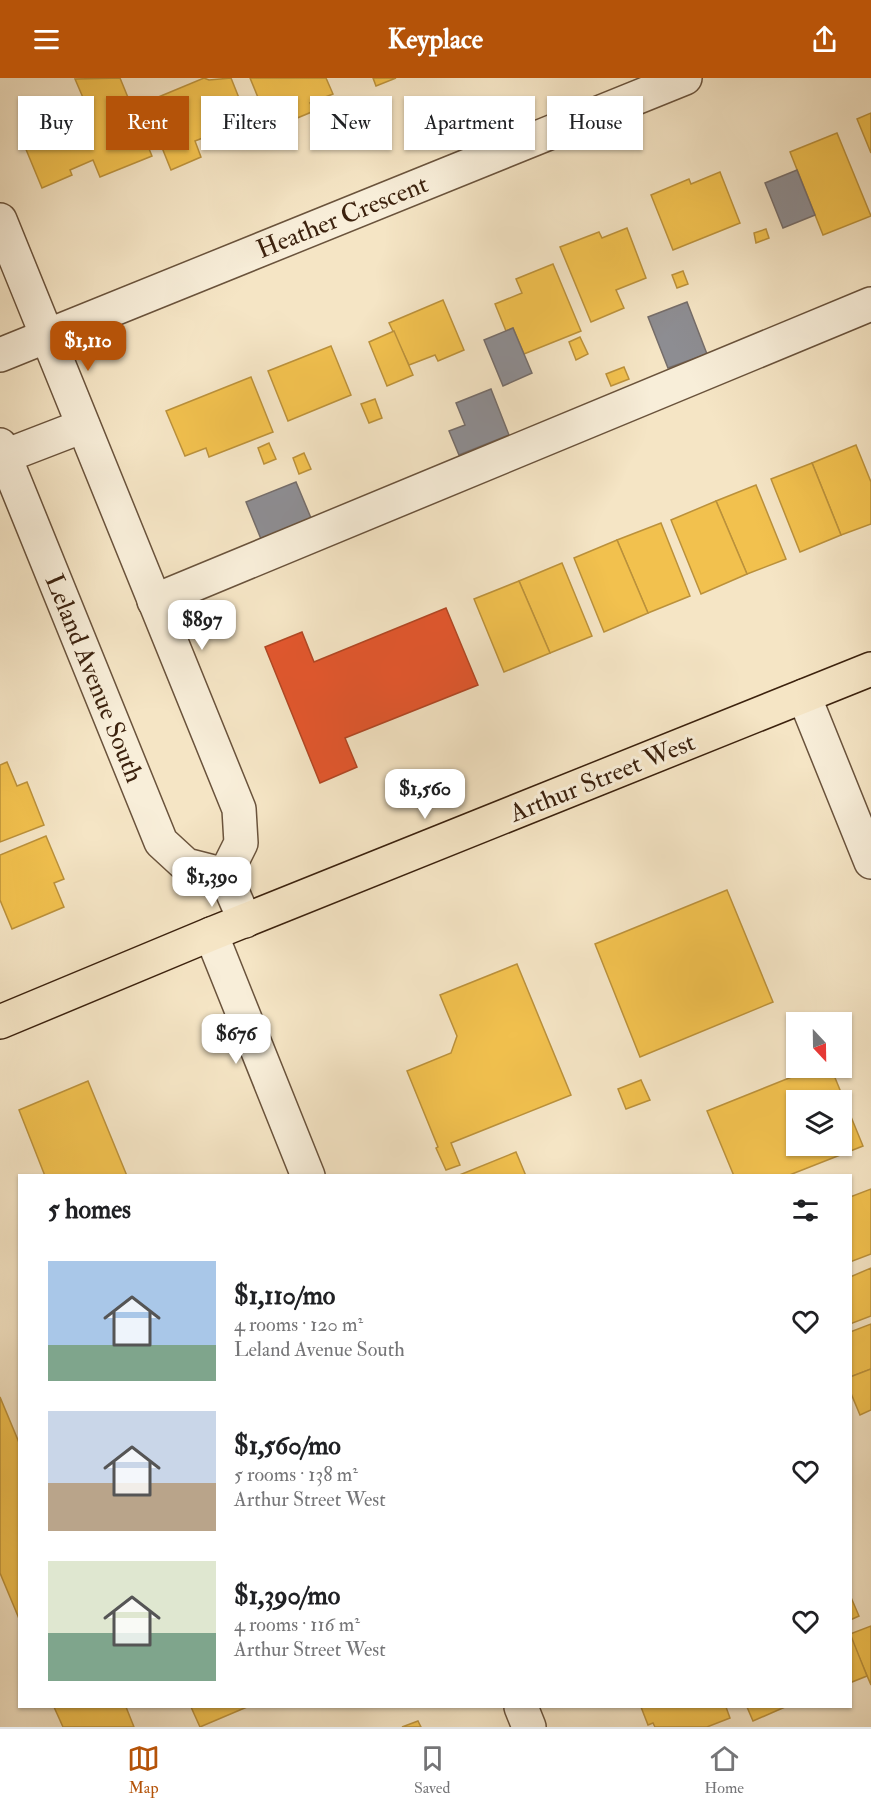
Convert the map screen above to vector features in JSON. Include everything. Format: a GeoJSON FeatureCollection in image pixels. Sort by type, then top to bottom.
{"type":"FeatureCollection","features":[{"type":"Feature","properties":{"kind":"main road","name":"Arthur Street West"},"geometry":{"type":"LineString","coordinates":[[0,1022],[211,934],[871,669]]}},
{"type":"Feature","properties":{"kind":"street","name":"Heather Crescent"},"geometry":{"type":"LineString","coordinates":[[0,356],[685,78]]}},
{"type":"Feature","properties":{"kind":"street"},"geometry":{"type":"LineString","coordinates":[[0,220],[239,808],[241,843],[225,875],[245,921]]}},
{"type":"Feature","properties":{"kind":"street"},"geometry":{"type":"LineString","coordinates":[[154,601],[871,304]]}},
{"type":"Feature","properties":{"kind":"street"},"geometry":{"type":"LineString","coordinates":[[2,453],[83,426]]}},
{"type":"Feature","properties":{"kind":"street","name":"Leland Avenue South"},"geometry":{"type":"LineString","coordinates":[[2,453],[161,842],[186,865],[225,875]]}},
{"type":"Feature","properties":{"kind":"street"},"geometry":{"type":"LineString","coordinates":[[804,696],[871,862]]}},
{"type":"Feature","properties":{"kind":"street"},"geometry":{"type":"LineString","coordinates":[[211,934],[307,1174]]}},
{"type":"Feature","properties":{"kind":"street"},"geometry":{"type":"LineString","coordinates":[[521,1708],[529,1727]]}},
{"type":"Feature","properties":{"kind":"building: Homes"},"geometry":{"type":"Polygon","coordinates":[[[120,78],[127,96],[106,96],[106,150],[150,150],[152,156],[100,177],[93,160],[70,170],[72,175],[42,188],[26,150],[94,150],[94,96],[82,96],[75,79],[120,78]]]}},
{"type":"Feature","properties":{"kind":"building: Homes"},"geometry":{"type":"Polygon","coordinates":[[[204,78],[209,80],[231,78],[238,96],[201,96],[201,139],[195,141],[201,157],[171,170],[163,150],[189,150],[189,96],[161,96],[204,78]]]}},
{"type":"Feature","properties":{"kind":"building: Homes"},"geometry":{"type":"Polygon","coordinates":[[[250,78],[326,78],[333,94],[310,96],[310,113],[298,118],[298,96],[257,96],[250,78]]]}},
{"type":"Feature","properties":{"kind":"building: Homes"},"geometry":{"type":"Polygon","coordinates":[[[373,78],[396,78],[376,86],[373,78]]]}},
{"type":"Feature","properties":{"kind":"building: Homes"},"geometry":{"type":"Polygon","coordinates":[[[871,113],[871,153],[857,119],[871,113]]]}},
{"type":"Feature","properties":{"kind":"building: Homes"},"geometry":{"type":"Polygon","coordinates":[[[837,133],[871,216],[823,235],[790,152],[837,133]]]}},
{"type":"Feature","properties":{"kind":"building: Homes"},"geometry":{"type":"Polygon","coordinates":[[[720,172],[740,223],[673,250],[651,195],[689,179],[691,184],[720,172]]]}},
{"type":"Feature","properties":{"kind":"building: Homes"},"geometry":{"type":"Polygon","coordinates":[[[627,228],[646,278],[616,290],[624,308],[591,322],[560,247],[599,232],[602,238],[627,228]]]}},
{"type":"Feature","properties":{"kind":"building: Homes"},"geometry":{"type":"Polygon","coordinates":[[[766,229],[769,238],[756,243],[754,233],[766,229]]]}},
{"type":"Feature","properties":{"kind":"building: Homes"},"geometry":{"type":"Polygon","coordinates":[[[553,264],[581,331],[524,354],[513,328],[506,331],[495,304],[522,293],[516,279],[553,264]]]}},
{"type":"Feature","properties":{"kind":"building: Homes"},"geometry":{"type":"Polygon","coordinates":[[[683,271],[688,284],[677,288],[672,275],[683,271]]]}},
{"type":"Feature","properties":{"kind":"building: Homes"},"geometry":{"type":"Polygon","coordinates":[[[443,300],[464,350],[438,361],[435,355],[409,365],[389,323],[443,300]]]}},
{"type":"Feature","properties":{"kind":"building: Homes"},"geometry":{"type":"Polygon","coordinates":[[[394,331],[413,375],[387,386],[369,342],[394,331]]]}},
{"type":"Feature","properties":{"kind":"building: Homes"},"geometry":{"type":"Polygon","coordinates":[[[580,337],[588,354],[576,360],[569,342],[580,337]]]}},
{"type":"Feature","properties":{"kind":"building: Homes"},"geometry":{"type":"Polygon","coordinates":[[[331,346],[351,395],[288,421],[268,371],[331,346]]]}},
{"type":"Feature","properties":{"kind":"building: Homes"},"geometry":{"type":"Polygon","coordinates":[[[624,367],[629,379],[611,386],[606,374],[624,367]]]}},
{"type":"Feature","properties":{"kind":"building: Homes"},"geometry":{"type":"Polygon","coordinates":[[[251,377],[273,432],[209,457],[206,448],[185,456],[166,411],[251,377]]]}},
{"type":"Feature","properties":{"kind":"building: Homes"},"geometry":{"type":"Polygon","coordinates":[[[375,399],[382,418],[369,423],[361,404],[375,399]]]}},
{"type":"Feature","properties":{"kind":"building: Homes"},"geometry":{"type":"Polygon","coordinates":[[[269,443],[276,459],[264,464],[258,448],[269,443]]]}},
{"type":"Feature","properties":{"kind":"building: Homes"},"geometry":{"type":"Polygon","coordinates":[[[856,445],[871,482],[871,524],[841,535],[812,463],[856,445]]]}},
{"type":"Feature","properties":{"kind":"building: Homes"},"geometry":{"type":"Polygon","coordinates":[[[304,453],[311,469],[299,474],[293,458],[304,453]]]}},
{"type":"Feature","properties":{"kind":"building: Homes"},"geometry":{"type":"Polygon","coordinates":[[[812,463],[841,535],[800,552],[771,479],[812,463]]]}},
{"type":"Feature","properties":{"kind":"building: Homes"},"geometry":{"type":"Polygon","coordinates":[[[756,485],[786,559],[747,574],[716,501],[756,485]]]}},
{"type":"Feature","properties":{"kind":"building: Homes"},"geometry":{"type":"Polygon","coordinates":[[[716,501],[747,574],[701,594],[671,520],[716,501]]]}},
{"type":"Feature","properties":{"kind":"building: Homes"},"geometry":{"type":"Polygon","coordinates":[[[661,523],[690,596],[648,613],[617,540],[661,523]]]}},
{"type":"Feature","properties":{"kind":"building: Homes"},"geometry":{"type":"Polygon","coordinates":[[[617,540],[648,613],[604,632],[574,558],[617,540]]]}},
{"type":"Feature","properties":{"kind":"building: Homes"},"geometry":{"type":"Polygon","coordinates":[[[562,563],[592,636],[550,653],[519,581],[562,563]]]}},
{"type":"Feature","properties":{"kind":"building: Homes"},"geometry":{"type":"Polygon","coordinates":[[[519,581],[550,653],[504,672],[474,599],[519,581]]]}},
{"type":"Feature","properties":{"kind":"building: Homes"},"geometry":{"type":"Polygon","coordinates":[[[7,762],[17,786],[27,782],[44,825],[0,842],[0,765],[7,762]]]}},
{"type":"Feature","properties":{"kind":"building: Homes"},"geometry":{"type":"Polygon","coordinates":[[[46,836],[64,879],[54,883],[64,907],[12,929],[0,900],[0,855],[46,836]]]}},
{"type":"Feature","properties":{"kind":"building: Homes"},"geometry":{"type":"Polygon","coordinates":[[[727,890],[773,1002],[640,1057],[595,944],[727,890]]]}},
{"type":"Feature","properties":{"kind":"building: Homes"},"geometry":{"type":"Polygon","coordinates":[[[517,964],[571,1095],[451,1143],[460,1165],[446,1170],[407,1071],[451,1053],[457,1036],[440,995],[517,964]]]}},
{"type":"Feature","properties":{"kind":"building: Homes"},"geometry":{"type":"Polygon","coordinates":[[[789,1078],[835,1078],[840,1090],[786,1090],[786,1156],[838,1156],[792,1174],[733,1174],[707,1111],[789,1078]]]}},
{"type":"Feature","properties":{"kind":"building: Homes"},"geometry":{"type":"Polygon","coordinates":[[[641,1080],[650,1100],[626,1109],[618,1089],[641,1080]]]}},
{"type":"Feature","properties":{"kind":"building: Homes"},"geometry":{"type":"Polygon","coordinates":[[[88,1081],[126,1174],[44,1174],[19,1110],[88,1081]]]}},
{"type":"Feature","properties":{"kind":"building: Homes"},"geometry":{"type":"Polygon","coordinates":[[[852,1119],[863,1146],[852,1150],[852,1119]]]}},
{"type":"Feature","properties":{"kind":"building: Homes"},"geometry":{"type":"Polygon","coordinates":[[[516,1152],[525,1174],[462,1174],[516,1152]]]}},
{"type":"Feature","properties":{"kind":"building: Homes"},"geometry":{"type":"Polygon","coordinates":[[[871,1189],[871,1254],[852,1261],[852,1196],[871,1189]]]}},
{"type":"Feature","properties":{"kind":"building: Homes"},"geometry":{"type":"Polygon","coordinates":[[[871,1268],[871,1316],[852,1323],[852,1276],[871,1268]]]}},
{"type":"Feature","properties":{"kind":"building: Homes"},"geometry":{"type":"Polygon","coordinates":[[[871,1324],[871,1369],[852,1376],[852,1331],[871,1324]]]}},
{"type":"Feature","properties":{"kind":"building: Homes"},"geometry":{"type":"Polygon","coordinates":[[[871,1369],[871,1410],[860,1415],[852,1396],[852,1376],[871,1369]]]}},
{"type":"Feature","properties":{"kind":"building: Homes"},"geometry":{"type":"Polygon","coordinates":[[[0,1397],[18,1440],[18,1616],[0,1573],[0,1397]]]}},
{"type":"Feature","properties":{"kind":"building: Homes"},"geometry":{"type":"Polygon","coordinates":[[[852,1600],[859,1616],[852,1619],[852,1600]]]}},
{"type":"Feature","properties":{"kind":"building: Homes"},"geometry":{"type":"Polygon","coordinates":[[[871,1626],[871,1685],[852,1641],[852,1633],[871,1626]]]}},
{"type":"Feature","properties":{"kind":"building: Homes"},"geometry":{"type":"Polygon","coordinates":[[[852,1638],[867,1676],[852,1682],[852,1638]]]}},
{"type":"Feature","properties":{"kind":"building: Homes"},"geometry":{"type":"Polygon","coordinates":[[[54,1708],[126,1708],[134,1727],[63,1727],[54,1708]]]}},
{"type":"Feature","properties":{"kind":"building: Homes"},"geometry":{"type":"Polygon","coordinates":[[[191,1708],[245,1708],[200,1727],[191,1708]]]}},
{"type":"Feature","properties":{"kind":"building: Homes"},"geometry":{"type":"Polygon","coordinates":[[[641,1708],[726,1708],[730,1718],[707,1727],[655,1727],[653,1723],[648,1725],[641,1708]]]}},
{"type":"Feature","properties":{"kind":"building: Homes"},"geometry":{"type":"Polygon","coordinates":[[[747,1708],[783,1708],[753,1721],[747,1708]]]}},
{"type":"Feature","properties":{"kind":"building: Homes"},"geometry":{"type":"Polygon","coordinates":[[[418,1721],[421,1727],[402,1727],[418,1721]]]}},
{"type":"Feature","properties":{"kind":"building: Shops"},"geometry":{"type":"Polygon","coordinates":[[[446,608],[478,685],[345,738],[357,767],[320,783],[265,647],[302,632],[314,662],[446,608]]]}},
{"type":"Feature","properties":{"kind":"building: Industry"},"geometry":{"type":"Polygon","coordinates":[[[797,170],[815,215],[783,228],[765,183],[797,170]]]}},
{"type":"Feature","properties":{"kind":"building: Industry"},"geometry":{"type":"Polygon","coordinates":[[[687,302],[707,354],[668,368],[648,317],[687,302]]]}},
{"type":"Feature","properties":{"kind":"building: Industry"},"geometry":{"type":"Polygon","coordinates":[[[513,328],[532,373],[503,386],[484,340],[513,328]]]}},
{"type":"Feature","properties":{"kind":"building: Industry"},"geometry":{"type":"Polygon","coordinates":[[[491,389],[509,435],[459,455],[449,431],[465,425],[456,403],[491,389]]]}},
{"type":"Feature","properties":{"kind":"building: Industry"},"geometry":{"type":"Polygon","coordinates":[[[296,482],[311,518],[261,539],[246,502],[296,482]]]}}]}
